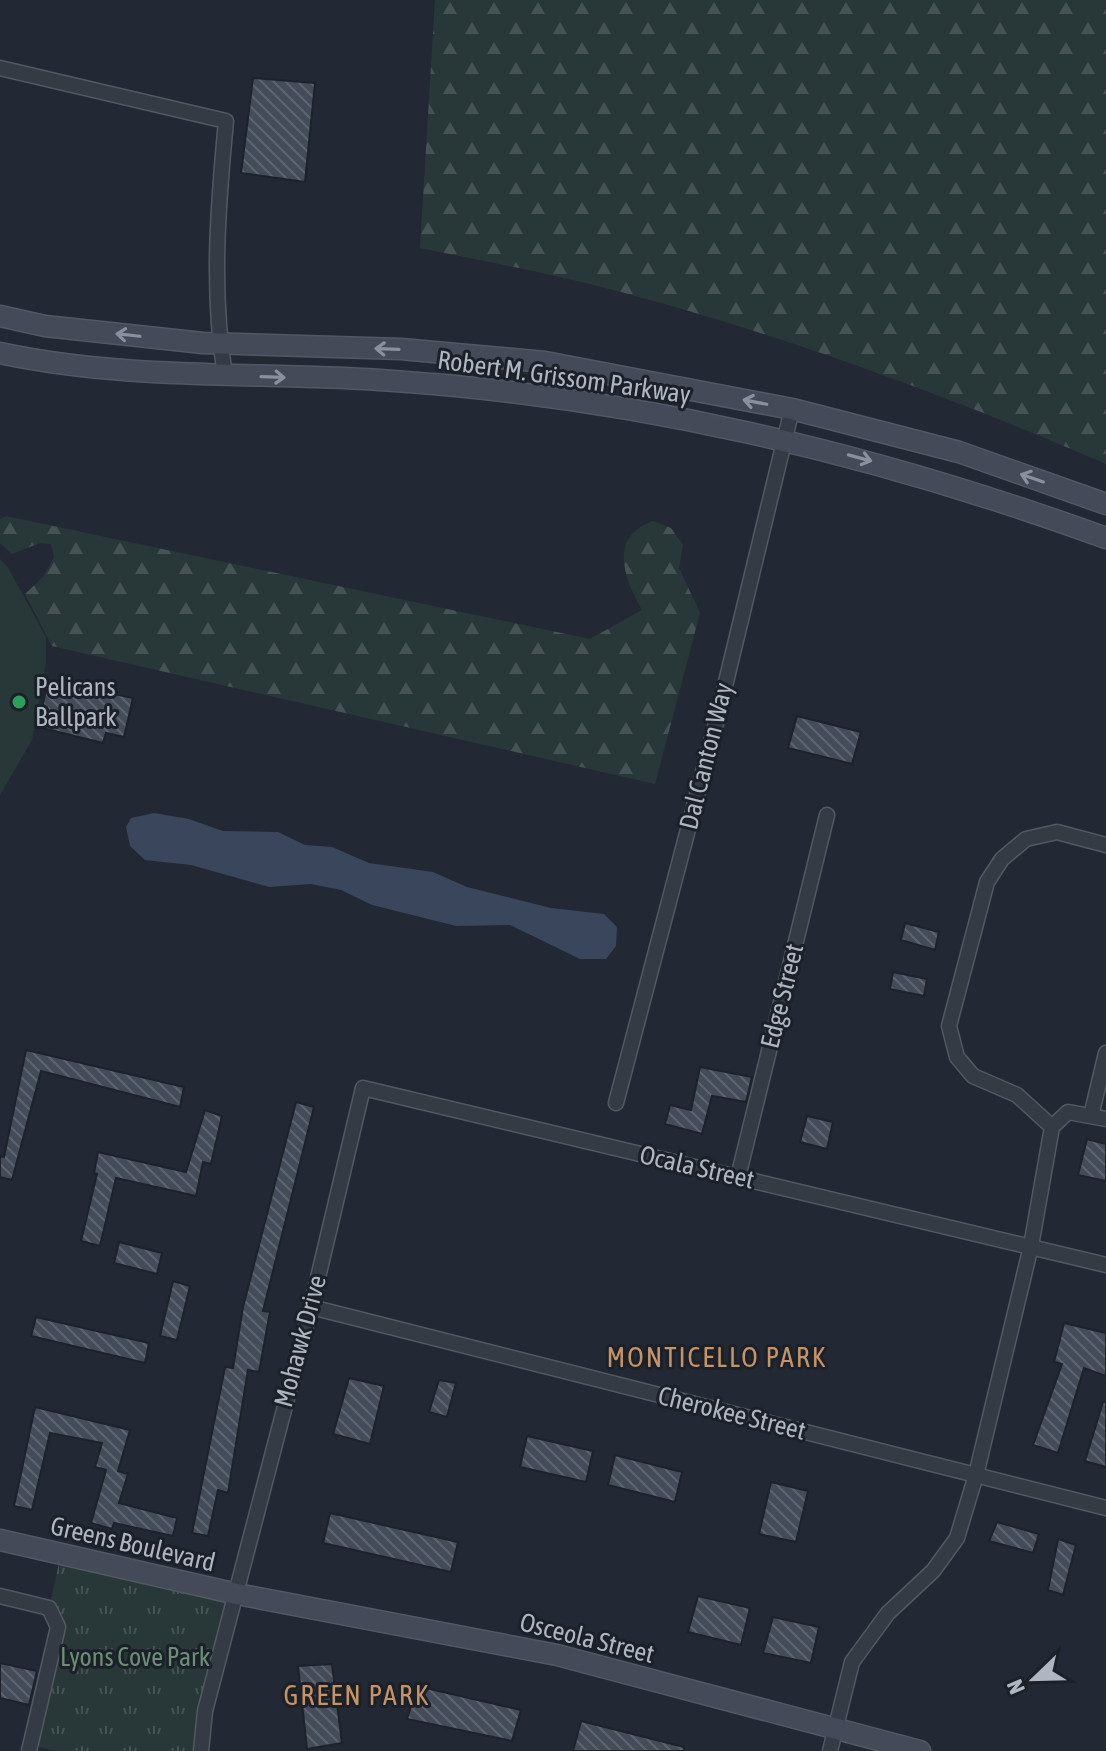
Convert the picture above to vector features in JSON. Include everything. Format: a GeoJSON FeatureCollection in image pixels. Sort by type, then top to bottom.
{"type":"FeatureCollection","features":[{"type":"Feature","properties":{"kind":"main road","name":"Robert M. Grissom Parkway"},"geometry":{"type":"LineString","coordinates":[[0,316],[45,326],[220,343],[401,349],[545,362],[792,409],[959,452],[1106,504]]}},
{"type":"Feature","properties":{"kind":"main road","name":"Robert M. Grissom Parkway"},"geometry":{"type":"LineString","coordinates":[[0,353],[105,368],[380,380],[609,404],[785,438],[954,484],[1106,538]]}},
{"type":"Feature","properties":{"kind":"main road","name":"Greens Boulevard"},"geometry":{"type":"LineString","coordinates":[[0,1540],[237,1594]]}},
{"type":"Feature","properties":{"kind":"main road","name":"Osceola Street"},"geometry":{"type":"LineString","coordinates":[[237,1594],[557,1655],[832,1741],[920,1751]]}},
{"type":"Feature","properties":{"kind":"street"},"geometry":{"type":"LineString","coordinates":[[0,68],[226,121],[216,253],[220,343],[225,375]]}},
{"type":"Feature","properties":{"kind":"street","name":"Dal Canton Way"},"geometry":{"type":"LineString","coordinates":[[616,1103],[716,723],[792,409]]}},
{"type":"Feature","properties":{"kind":"street","name":"Edge Street"},"geometry":{"type":"LineString","coordinates":[[738,1177],[827,815]]}},
{"type":"Feature","properties":{"kind":"street"},"geometry":{"type":"LineString","coordinates":[[1052,1127],[1017,1095],[973,1076],[957,1057],[949,1026],[987,882],[1002,859],[1026,839],[1057,832],[1106,845]]}},
{"type":"Feature","properties":{"kind":"street"},"geometry":{"type":"LineString","coordinates":[[832,1741],[852,1662],[888,1613],[933,1571],[957,1538],[976,1475],[1031,1246],[1052,1127],[1068,1112],[1099,1118],[1106,1053]]}},
{"type":"Feature","properties":{"kind":"street","name":"Ocala Street"},"geometry":{"type":"LineString","coordinates":[[363,1088],[1106,1265]]}},
{"type":"Feature","properties":{"kind":"street","name":"Mohawk Drive"},"geometry":{"type":"LineString","coordinates":[[237,1594],[269,1457],[311,1307],[363,1088]]}},
{"type":"Feature","properties":{"kind":"street","name":"Cherokee Street"},"geometry":{"type":"LineString","coordinates":[[311,1307],[1106,1508]]}},
{"type":"Feature","properties":{"kind":"street","name":"Greens Boulevard"},"geometry":{"type":"LineString","coordinates":[[201,1751],[205,1711],[237,1594]]}},
{"type":"Feature","properties":{"kind":"street"},"geometry":{"type":"LineString","coordinates":[[0,1596],[49,1608],[58,1627],[29,1751]]}},
{"type":"Feature","properties":{"kind":"green space"},"geometry":{"type":"Polygon","coordinates":[[[435,0],[1106,0],[1106,464],[928,391],[743,328],[596,286],[420,248],[435,0]]]}},
{"type":"Feature","properties":{"kind":"green space"},"geometry":{"type":"Polygon","coordinates":[[[6,516],[590,639],[642,610],[626,573],[625,548],[629,538],[653,521],[671,528],[683,545],[679,568],[700,613],[655,784],[52,646],[25,594],[43,577],[54,557],[51,544],[40,543],[12,554],[0,543],[0,519],[6,516]]]}},
{"type":"Feature","properties":{"kind":"green space","name":"Pelicans Ballpark"},"geometry":{"type":"Polygon","coordinates":[[[0,559],[7,566],[46,637],[46,664],[32,740],[0,795],[0,559]]]}},
{"type":"Feature","properties":{"kind":"green space","name":"Lyons Cove Park"},"geometry":{"type":"Polygon","coordinates":[[[61,1554],[237,1594],[201,1751],[54,1751],[30,1744],[58,1627],[49,1608],[61,1554]]]}},
{"type":"Feature","properties":{"kind":"water"},"geometry":{"type":"Polygon","coordinates":[[[154,813],[189,819],[223,831],[278,832],[305,845],[332,847],[369,863],[433,872],[467,887],[551,908],[604,914],[617,927],[616,946],[606,959],[580,959],[510,925],[456,926],[372,905],[341,890],[311,884],[269,887],[191,865],[145,860],[130,846],[126,827],[131,818],[154,813]]]}},
{"type":"Feature","properties":{"kind":"building"},"geometry":{"type":"Polygon","coordinates":[[[253,78],[315,83],[305,182],[241,173],[253,78]]]}},
{"type":"Feature","properties":{"kind":"building"},"geometry":{"type":"Polygon","coordinates":[[[48,680],[133,698],[124,737],[106,733],[103,743],[38,727],[48,680]]]}},
{"type":"Feature","properties":{"kind":"building"},"geometry":{"type":"Polygon","coordinates":[[[797,716],[861,732],[852,764],[788,748],[797,716]]]}},
{"type":"Feature","properties":{"kind":"building"},"geometry":{"type":"Polygon","coordinates":[[[905,923],[939,932],[935,950],[901,940],[905,923]]]}},
{"type":"Feature","properties":{"kind":"building"},"geometry":{"type":"Polygon","coordinates":[[[893,972],[927,979],[924,996],[890,989],[893,972]]]}},
{"type":"Feature","properties":{"kind":"building"},"geometry":{"type":"Polygon","coordinates":[[[26,1050],[184,1087],[180,1107],[41,1071],[12,1180],[0,1177],[0,1156],[4,1157],[26,1050]]]}},
{"type":"Feature","properties":{"kind":"building"},"geometry":{"type":"Polygon","coordinates":[[[700,1067],[752,1077],[746,1102],[712,1096],[702,1134],[665,1124],[670,1105],[691,1110],[700,1067]]]}},
{"type":"Feature","properties":{"kind":"building"},"geometry":{"type":"Polygon","coordinates":[[[296,1102],[314,1107],[263,1311],[270,1312],[259,1372],[248,1370],[228,1493],[218,1490],[208,1536],[192,1533],[225,1367],[233,1368],[243,1307],[296,1102]]]}},
{"type":"Feature","properties":{"kind":"building"},"geometry":{"type":"Polygon","coordinates":[[[205,1110],[222,1116],[211,1164],[203,1162],[196,1196],[116,1178],[100,1246],[81,1241],[97,1174],[94,1173],[98,1152],[186,1172],[205,1110]]]}},
{"type":"Feature","properties":{"kind":"building"},"geometry":{"type":"Polygon","coordinates":[[[807,1116],[833,1122],[827,1149],[800,1142],[807,1116]]]}},
{"type":"Feature","properties":{"kind":"building"},"geometry":{"type":"Polygon","coordinates":[[[1087,1139],[1106,1144],[1106,1181],[1078,1175],[1087,1139]]]}},
{"type":"Feature","properties":{"kind":"building"},"geometry":{"type":"Polygon","coordinates":[[[119,1242],[162,1253],[157,1274],[114,1263],[119,1242]]]}},
{"type":"Feature","properties":{"kind":"building"},"geometry":{"type":"Polygon","coordinates":[[[173,1281],[190,1286],[177,1340],[160,1336],[173,1281]]]}},
{"type":"Feature","properties":{"kind":"building"},"geometry":{"type":"Polygon","coordinates":[[[36,1317],[149,1343],[145,1363],[31,1336],[36,1317]]]}},
{"type":"Feature","properties":{"kind":"building"},"geometry":{"type":"Polygon","coordinates":[[[1064,1323],[1106,1333],[1106,1376],[1084,1368],[1058,1453],[1033,1445],[1062,1364],[1054,1362],[1064,1323]]]}},
{"type":"Feature","properties":{"kind":"building"},"geometry":{"type":"Polygon","coordinates":[[[349,1378],[384,1386],[370,1444],[333,1434],[349,1378]]]}},
{"type":"Feature","properties":{"kind":"building"},"geometry":{"type":"Polygon","coordinates":[[[439,1380],[456,1383],[447,1417],[429,1412],[439,1380]]]}},
{"type":"Feature","properties":{"kind":"building"},"geometry":{"type":"Polygon","coordinates":[[[1103,1402],[1106,1402],[1106,1467],[1085,1461],[1103,1402]]]}},
{"type":"Feature","properties":{"kind":"building"},"geometry":{"type":"Polygon","coordinates":[[[35,1407],[130,1430],[118,1471],[128,1474],[119,1503],[177,1518],[173,1536],[114,1523],[112,1529],[91,1523],[106,1470],[95,1467],[102,1443],[50,1433],[32,1510],[14,1506],[35,1407]]]}},
{"type":"Feature","properties":{"kind":"building"},"geometry":{"type":"Polygon","coordinates":[[[527,1436],[593,1451],[586,1482],[520,1467],[527,1436]]]}},
{"type":"Feature","properties":{"kind":"building"},"geometry":{"type":"Polygon","coordinates":[[[615,1455],[682,1472],[675,1502],[608,1485],[615,1455]]]}},
{"type":"Feature","properties":{"kind":"building"},"geometry":{"type":"Polygon","coordinates":[[[771,1482],[808,1491],[796,1542],[759,1534],[771,1482]]]}},
{"type":"Feature","properties":{"kind":"building"},"geometry":{"type":"Polygon","coordinates":[[[330,1513],[458,1542],[451,1572],[323,1543],[330,1513]]]}},
{"type":"Feature","properties":{"kind":"building"},"geometry":{"type":"Polygon","coordinates":[[[997,1522],[1039,1534],[1033,1553],[989,1541],[997,1522]]]}},
{"type":"Feature","properties":{"kind":"building"},"geometry":{"type":"Polygon","coordinates":[[[1058,1539],[1076,1545],[1063,1595],[1048,1590],[1058,1539]]]}},
{"type":"Feature","properties":{"kind":"building"},"geometry":{"type":"Polygon","coordinates":[[[698,1596],[750,1608],[741,1645],[688,1632],[698,1596]]]}},
{"type":"Feature","properties":{"kind":"building"},"geometry":{"type":"Polygon","coordinates":[[[773,1617],[819,1627],[811,1663],[763,1653],[773,1617]]]}},
{"type":"Feature","properties":{"kind":"building"},"geometry":{"type":"Polygon","coordinates":[[[0,1663],[37,1671],[29,1705],[0,1698],[0,1663]]]}},
{"type":"Feature","properties":{"kind":"building"},"geometry":{"type":"Polygon","coordinates":[[[332,1664],[342,1743],[307,1749],[298,1666],[332,1664]]]}},
{"type":"Feature","properties":{"kind":"building"},"geometry":{"type":"Polygon","coordinates":[[[417,1686],[521,1710],[512,1741],[407,1719],[417,1686]]]}},
{"type":"Feature","properties":{"kind":"building"},"geometry":{"type":"Polygon","coordinates":[[[581,1721],[684,1747],[684,1751],[573,1751],[581,1721]]]}},
{"type":"Feature","properties":{"kind":"place","name":"Pelicans Ballpark"},"geometry":{"type":"Point","coordinates":[19,702]}},
{"type":"Feature","properties":{"kind":"district","name":"MONTICELLO PARK"},"geometry":{"type":"Point","coordinates":[717,1357]}},
{"type":"Feature","properties":{"kind":"district","name":"GREEN PARK"},"geometry":{"type":"Point","coordinates":[357,1695]}}]}
